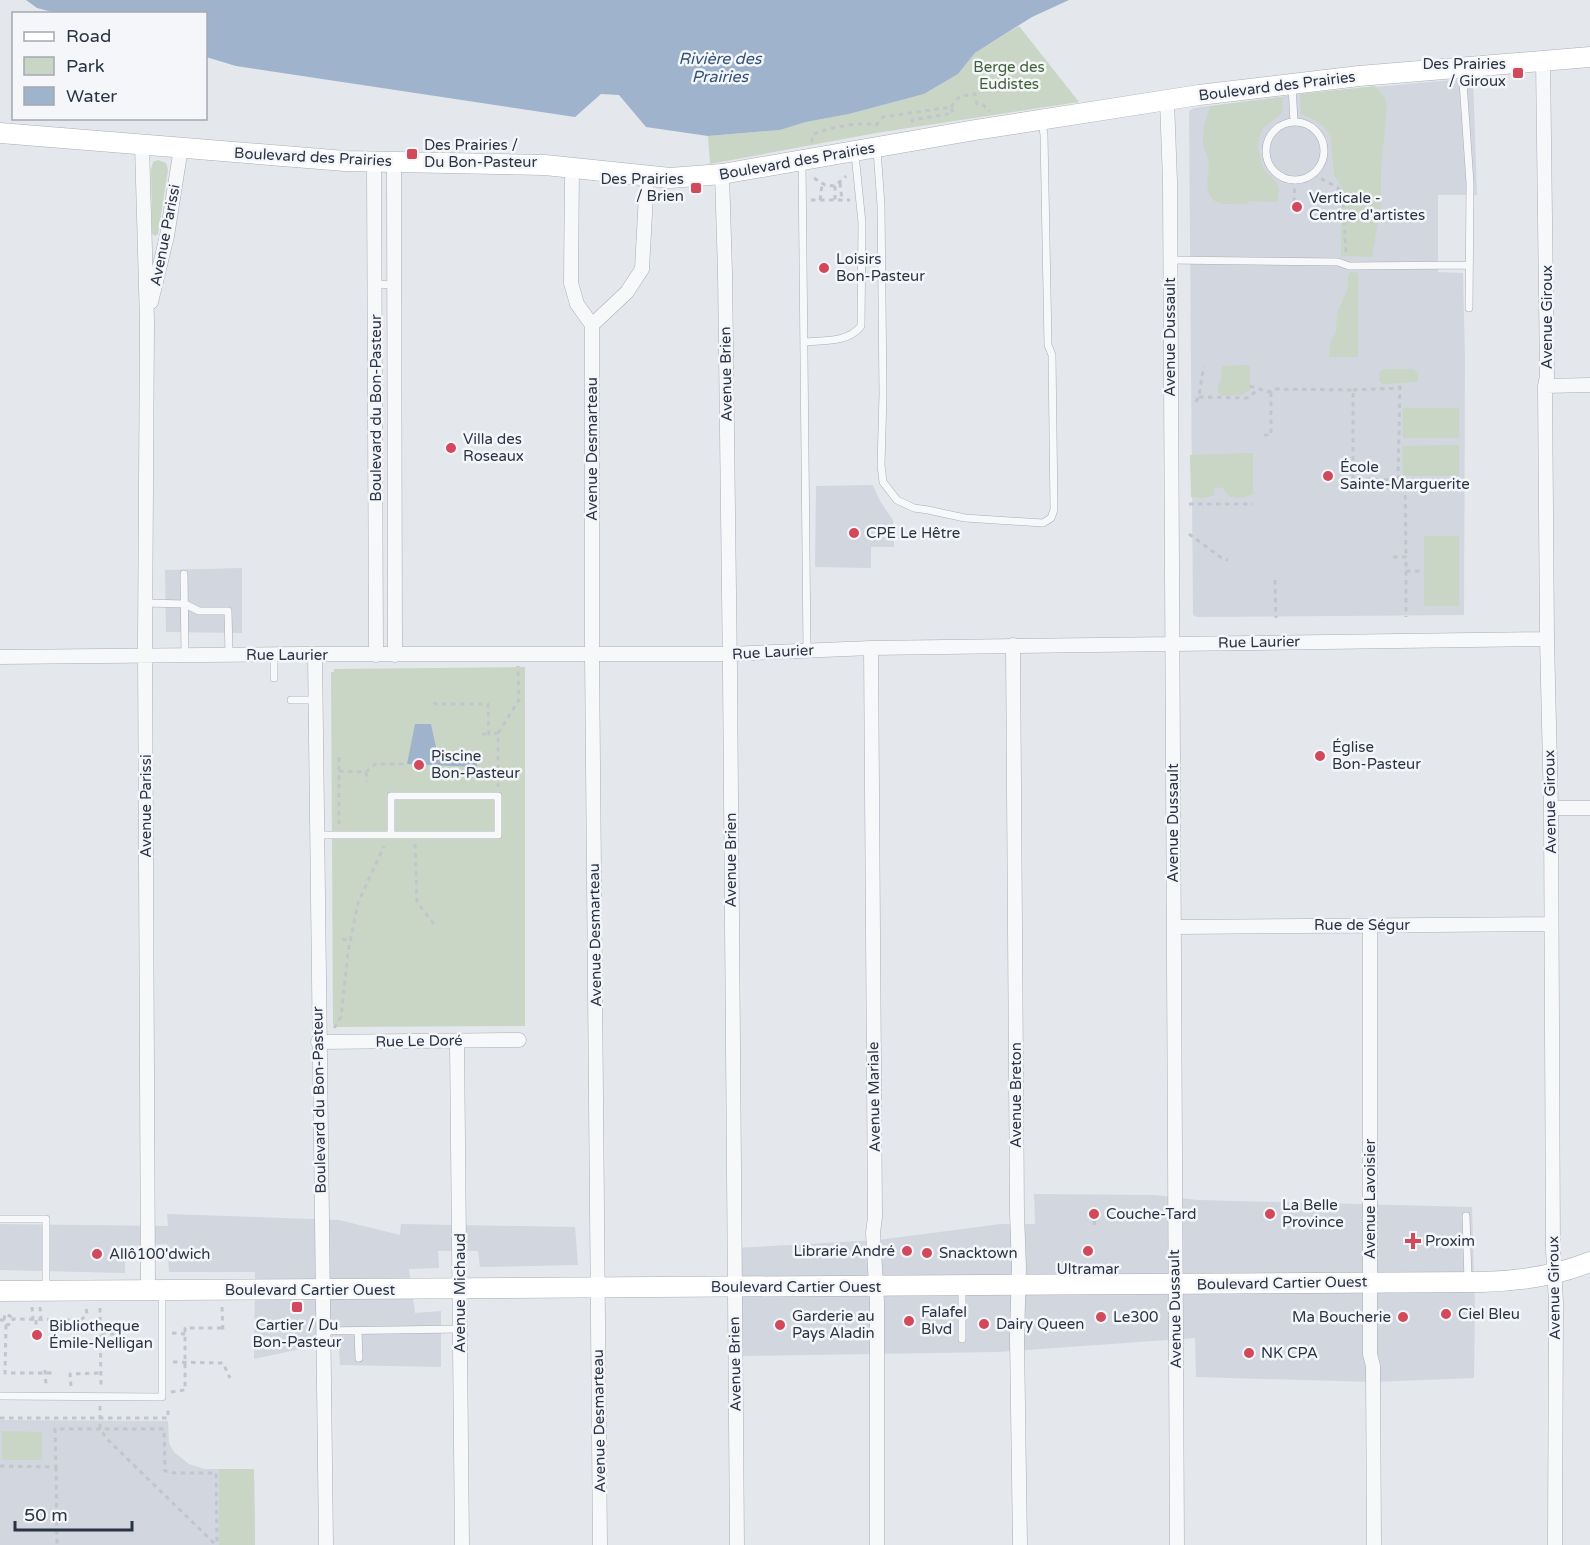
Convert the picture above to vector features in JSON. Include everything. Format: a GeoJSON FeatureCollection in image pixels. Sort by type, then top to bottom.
{"type":"FeatureCollection","features":[{"type":"Feature","properties":{"kind":"street","name":"Boulevard des Prairies"},"geometry":{"type":"LineString","coordinates":[[0,132],[142,145],[384,162],[519,164],[572,167],[647,176],[684,177],[722,174],[809,160],[851,160],[877,147],[1041,119],[1292,83],[1590,57]]}},
{"type":"Feature","properties":{"kind":"street","name":"Avenue Giroux"},"geometry":{"type":"LineString","coordinates":[[1543,60],[1547,364],[1545,386],[1546,639],[1551,808],[1555,1275],[1555,1545]]}},
{"type":"Feature","properties":{"kind":"street","name":"Avenue Dussault"},"geometry":{"type":"LineString","coordinates":[[1167,101],[1177,1545]]}},
{"type":"Feature","properties":{"kind":"street","name":"Avenue Parissi"},"geometry":{"type":"LineString","coordinates":[[142,145],[147,322],[145,656],[155,1290]]}},
{"type":"Feature","properties":{"kind":"street","name":"Avenue Parissi"},"geometry":{"type":"LineString","coordinates":[[147,322],[166,236],[181,148]]}},
{"type":"Feature","properties":{"kind":"street","name":"Boulevard du Bon-Pasteur"},"geometry":{"type":"LineString","coordinates":[[376,655],[375,284],[384,162]]}},
{"type":"Feature","properties":{"kind":"street","name":"Boulevard du Bon-Pasteur"},"geometry":{"type":"LineString","coordinates":[[384,162],[393,285],[394,655]]}},
{"type":"Feature","properties":{"kind":"street"},"geometry":{"type":"LineString","coordinates":[[572,167],[571,283],[577,304],[592,325],[627,292],[642,269],[647,176]]}},
{"type":"Feature","properties":{"kind":"street","name":"Avenue Brien"},"geometry":{"type":"LineString","coordinates":[[722,174],[725,272],[737,1545]]}},
{"type":"Feature","properties":{"kind":"street","name":"Avenue Desmarteau"},"geometry":{"type":"LineString","coordinates":[[592,325],[592,654],[600,1545]]}},
{"type":"Feature","properties":{"kind":"street"},"geometry":{"type":"LineString","coordinates":[[1545,386],[1590,385]]}},
{"type":"Feature","properties":{"kind":"street","name":"Rue Laurier"},"geometry":{"type":"LineString","coordinates":[[0,657],[274,654],[729,654],[1013,645],[1546,639]]}},
{"type":"Feature","properties":{"kind":"street","name":"Avenue Breton"},"geometry":{"type":"LineString","coordinates":[[1013,645],[1020,1545]]}},
{"type":"Feature","properties":{"kind":"street","name":"Avenue Mariale"},"geometry":{"type":"LineString","coordinates":[[871,648],[875,1205],[873,1233],[877,1545]]}},
{"type":"Feature","properties":{"kind":"street","name":"Boulevard du Bon-Pasteur"},"geometry":{"type":"LineString","coordinates":[[315,654],[326,1545]]}},
{"type":"Feature","properties":{"kind":"street"},"geometry":{"type":"LineString","coordinates":[[1551,808],[1590,808]]}},
{"type":"Feature","properties":{"kind":"street","name":"Rue de Ségur"},"geometry":{"type":"LineString","coordinates":[[1174,927],[1551,924]]}},
{"type":"Feature","properties":{"kind":"street","name":"Avenue Lavoisier"},"geometry":{"type":"LineString","coordinates":[[1370,926],[1370,1354],[1373,1366],[1374,1545]]}},
{"type":"Feature","properties":{"kind":"street","name":"Rue Le Doré"},"geometry":{"type":"LineString","coordinates":[[318,1042],[519,1040]]}},
{"type":"Feature","properties":{"kind":"street","name":"Avenue Michaud"},"geometry":{"type":"LineString","coordinates":[[457,1041],[462,1545]]}},
{"type":"Feature","properties":{"kind":"street","name":"Boulevard Cartier Ouest"},"geometry":{"type":"LineString","coordinates":[[2,1299],[43,1299],[155,1290],[1468,1282],[1531,1279],[1555,1275],[1590,1262]]}},
{"type":"Feature","properties":{"kind":"lane"},"geometry":{"type":"LineString","coordinates":[[1462,67],[1470,183],[1469,308]]}},
{"type":"Feature","properties":{"kind":"lane"},"geometry":{"type":"LineString","coordinates":[[1292,83],[1294,122]]}},
{"type":"Feature","properties":{"kind":"lane"},"geometry":{"type":"LineString","coordinates":[[877,147],[881,205],[883,394],[881,465],[883,482],[897,500],[914,508],[965,518],[1043,523],[1051,518],[1054,510],[1053,376],[1052,355],[1048,345],[1044,135],[1041,119]]}},
{"type":"Feature","properties":{"kind":"lane"},"geometry":{"type":"LineString","coordinates":[[1294,122],[1312,128],[1323,142],[1323,160],[1314,173],[1304,179],[1295,180],[1277,174],[1269,163],[1266,153],[1267,144],[1274,132],[1281,126],[1294,122]]}},
{"type":"Feature","properties":{"kind":"lane"},"geometry":{"type":"LineString","coordinates":[[807,650],[804,342],[809,160]]}},
{"type":"Feature","properties":{"kind":"lane"},"geometry":{"type":"LineString","coordinates":[[804,342],[840,339],[849,336],[861,326],[862,223],[851,160]]}},
{"type":"Feature","properties":{"kind":"lane"},"geometry":{"type":"LineString","coordinates":[[1169,260],[1338,262],[1349,266],[1468,266]]}},
{"type":"Feature","properties":{"kind":"lane"},"geometry":{"type":"LineString","coordinates":[[375,284],[393,285]]}},
{"type":"Feature","properties":{"kind":"lane"},"geometry":{"type":"LineString","coordinates":[[376,404],[393,405]]}},
{"type":"Feature","properties":{"kind":"lane"},"geometry":{"type":"LineString","coordinates":[[376,501],[394,501]]}},
{"type":"Feature","properties":{"kind":"lane"},"geometry":{"type":"LineString","coordinates":[[184,574],[185,655]]}},
{"type":"Feature","properties":{"kind":"lane"},"geometry":{"type":"LineString","coordinates":[[146,603],[185,604],[199,611],[228,611],[230,655]]}},
{"type":"Feature","properties":{"kind":"lane"},"geometry":{"type":"LineString","coordinates":[[274,654],[274,678]]}},
{"type":"Feature","properties":{"kind":"lane"},"geometry":{"type":"LineString","coordinates":[[291,700],[315,700]]}},
{"type":"Feature","properties":{"kind":"lane"},"geometry":{"type":"LineString","coordinates":[[317,835],[498,835],[498,796],[391,796],[391,834]]}},
{"type":"Feature","properties":{"kind":"lane"},"geometry":{"type":"LineString","coordinates":[[1466,1216],[1468,1282]]}},
{"type":"Feature","properties":{"kind":"lane"},"geometry":{"type":"LineString","coordinates":[[0,1219],[46,1219],[43,1299]]}},
{"type":"Feature","properties":{"kind":"lane"},"geometry":{"type":"LineString","coordinates":[[962,1286],[962,1339]]}},
{"type":"Feature","properties":{"kind":"lane"},"geometry":{"type":"LineString","coordinates":[[0,1396],[162,1396],[155,1290]]}},
{"type":"Feature","properties":{"kind":"lane"},"geometry":{"type":"LineString","coordinates":[[323,1331],[460,1329]]}},
{"type":"Feature","properties":{"kind":"lane"},"geometry":{"type":"LineString","coordinates":[[358,1331],[359,1358]]}},
{"type":"Feature","properties":{"kind":"path"},"geometry":{"type":"LineString","coordinates":[[851,160],[846,177],[840,183],[835,186],[822,184],[816,180],[809,160],[812,135],[867,123],[876,125],[883,117],[951,107],[960,96],[975,94],[977,104],[986,107]]}},
{"type":"Feature","properties":{"kind":"path"},"geometry":{"type":"LineString","coordinates":[[934,122],[913,125],[912,120],[953,113],[951,107]]}},
{"type":"Feature","properties":{"kind":"path"},"geometry":{"type":"LineString","coordinates":[[1314,173],[1343,193],[1346,258]]}},
{"type":"Feature","properties":{"kind":"path"},"geometry":{"type":"LineString","coordinates":[[1294,202],[1295,180]]}},
{"type":"Feature","properties":{"kind":"path"},"geometry":{"type":"LineString","coordinates":[[840,183],[842,200]]}},
{"type":"Feature","properties":{"kind":"path"},"geometry":{"type":"LineString","coordinates":[[820,200],[822,184]]}},
{"type":"Feature","properties":{"kind":"path"},"geometry":{"type":"LineString","coordinates":[[835,186],[835,200]]}},
{"type":"Feature","properties":{"kind":"path"},"geometry":{"type":"LineString","coordinates":[[811,200],[853,200]]}},
{"type":"Feature","properties":{"kind":"path"},"geometry":{"type":"LineString","coordinates":[[1197,402],[1205,367]]}},
{"type":"Feature","properties":{"kind":"path"},"geometry":{"type":"LineString","coordinates":[[1250,386],[1271,391],[1273,389],[1353,390],[1400,386],[1401,424],[1398,480]]}},
{"type":"Feature","properties":{"kind":"path"},"geometry":{"type":"LineString","coordinates":[[1199,397],[1247,398],[1259,388]]}},
{"type":"Feature","properties":{"kind":"path"},"geometry":{"type":"LineString","coordinates":[[1353,390],[1353,479],[1405,480],[1406,617]]}},
{"type":"Feature","properties":{"kind":"path"},"geometry":{"type":"LineString","coordinates":[[1264,435],[1271,435],[1271,391]]}},
{"type":"Feature","properties":{"kind":"path"},"geometry":{"type":"LineString","coordinates":[[1189,504],[1253,504]]}},
{"type":"Feature","properties":{"kind":"path"},"geometry":{"type":"LineString","coordinates":[[1189,534],[1223,559],[1228,560]]}},
{"type":"Feature","properties":{"kind":"path"},"geometry":{"type":"LineString","coordinates":[[1393,557],[1406,557]]}},
{"type":"Feature","properties":{"kind":"path"},"geometry":{"type":"LineString","coordinates":[[1406,571],[1424,571]]}},
{"type":"Feature","properties":{"kind":"path"},"geometry":{"type":"LineString","coordinates":[[1275,580],[1275,618]]}},
{"type":"Feature","properties":{"kind":"path"},"geometry":{"type":"LineString","coordinates":[[498,780],[498,733],[518,699],[518,666]]}},
{"type":"Feature","properties":{"kind":"path"},"geometry":{"type":"LineString","coordinates":[[435,702],[435,704],[488,704],[489,734]]}},
{"type":"Feature","properties":{"kind":"path"},"geometry":{"type":"LineString","coordinates":[[482,734],[498,733]]}},
{"type":"Feature","properties":{"kind":"path"},"geometry":{"type":"LineString","coordinates":[[339,757],[339,822]]}},
{"type":"Feature","properties":{"kind":"path"},"geometry":{"type":"LineString","coordinates":[[339,771],[366,772],[375,764],[407,764]]}},
{"type":"Feature","properties":{"kind":"path"},"geometry":{"type":"LineString","coordinates":[[366,772],[367,782]]}},
{"type":"Feature","properties":{"kind":"path"},"geometry":{"type":"LineString","coordinates":[[333,1028],[341,1017],[358,903],[391,834]]}},
{"type":"Feature","properties":{"kind":"path"},"geometry":{"type":"LineString","coordinates":[[414,834],[417,902],[434,924]]}},
{"type":"Feature","properties":{"kind":"path"},"geometry":{"type":"LineString","coordinates":[[342,939],[351,941]]}},
{"type":"Feature","properties":{"kind":"path"},"geometry":{"type":"LineString","coordinates":[[1095,1219],[1095,1225]]}},
{"type":"Feature","properties":{"kind":"path"},"geometry":{"type":"LineString","coordinates":[[2,1299],[5,1314],[2,1320],[6,1325],[2,1373],[56,1373]]}},
{"type":"Feature","properties":{"kind":"path"},"geometry":{"type":"LineString","coordinates":[[36,1320],[43,1299]]}},
{"type":"Feature","properties":{"kind":"path"},"geometry":{"type":"LineString","coordinates":[[32,1307],[36,1329]]}},
{"type":"Feature","properties":{"kind":"path"},"geometry":{"type":"LineString","coordinates":[[81,1320],[87,1314],[87,1307]]}},
{"type":"Feature","properties":{"kind":"path"},"geometry":{"type":"LineString","coordinates":[[100,1307],[100,1387]]}},
{"type":"Feature","properties":{"kind":"path"},"geometry":{"type":"LineString","coordinates":[[222,1307],[223,1333]]}},
{"type":"Feature","properties":{"kind":"path"},"geometry":{"type":"LineString","coordinates":[[5,1314],[14,1319],[81,1320],[83,1323],[101,1324]]}},
{"type":"Feature","properties":{"kind":"path"},"geometry":{"type":"LineString","coordinates":[[6,1325],[11,1324],[14,1319]]}},
{"type":"Feature","properties":{"kind":"path"},"geometry":{"type":"LineString","coordinates":[[101,1334],[128,1332]]}},
{"type":"Feature","properties":{"kind":"path"},"geometry":{"type":"LineString","coordinates":[[223,1358],[230,1378]]}},
{"type":"Feature","properties":{"kind":"path"},"geometry":{"type":"LineString","coordinates":[[185,1362],[223,1362]]}},
{"type":"Feature","properties":{"kind":"path"},"geometry":{"type":"LineString","coordinates":[[70,1374],[101,1373]]}},
{"type":"Feature","properties":{"kind":"path"},"geometry":{"type":"LineString","coordinates":[[100,1404],[100,1429],[108,1440],[217,1545]]}},
{"type":"Feature","properties":{"kind":"path"},"geometry":{"type":"LineString","coordinates":[[57,1545],[55,1429],[164,1429],[165,1471],[216,1473],[217,1545]]}},
{"type":"Feature","properties":{"kind":"path"},"geometry":{"type":"LineString","coordinates":[[6,1460],[6,1466]]}},
{"type":"Feature","properties":{"kind":"path"},"geometry":{"type":"LineString","coordinates":[[0,1466],[56,1467]]}},
{"type":"Feature","properties":{"kind":"shaded area"},"geometry":{"type":"Polygon","coordinates":[[[1473,78],[1477,195],[1438,195],[1438,272],[1463,273],[1464,615],[1197,617],[1193,615],[1189,111],[1194,108],[1300,94],[1473,78]]]}},
{"type":"Feature","properties":{"kind":"shaded area","name":"CPE Le Hêtre"},"geometry":{"type":"Polygon","coordinates":[[[873,485],[880,501],[893,520],[894,547],[871,547],[871,568],[815,567],[816,486],[873,485]]]}},
{"type":"Feature","properties":{"kind":"shaded area"},"geometry":{"type":"Polygon","coordinates":[[[242,568],[242,633],[166,632],[165,570],[242,568]]]}},
{"type":"Feature","properties":{"kind":"shaded area"},"geometry":{"type":"Polygon","coordinates":[[[1034,1194],[1155,1195],[1198,1200],[1472,1207],[1475,1308],[1474,1378],[1372,1382],[1196,1377],[1195,1338],[998,1352],[740,1356],[735,1248],[878,1240],[1001,1224],[1035,1224],[1034,1194]]]}},
{"type":"Feature","properties":{"kind":"shaded area"},"geometry":{"type":"Polygon","coordinates":[[[167,1214],[339,1220],[400,1235],[401,1224],[575,1227],[578,1265],[480,1267],[478,1251],[438,1251],[439,1268],[409,1269],[415,1313],[441,1311],[441,1367],[340,1365],[339,1349],[305,1348],[254,1359],[255,1272],[169,1272],[167,1244],[125,1246],[125,1273],[0,1270],[0,1224],[168,1226],[167,1214]]]}},
{"type":"Feature","properties":{"kind":"shaded area"},"geometry":{"type":"Polygon","coordinates":[[[0,1420],[168,1421],[169,1443],[174,1452],[189,1464],[205,1469],[254,1469],[255,1545],[0,1545],[0,1420]]]}},
{"type":"Feature","properties":{"kind":"green space","name":"Berge des Eudistes"},"geometry":{"type":"Polygon","coordinates":[[[1019,26],[1079,102],[876,133],[710,164],[708,136],[780,130],[924,94],[958,74],[975,53],[1019,26]]]}},
{"type":"Feature","properties":{"kind":"green space"},"geometry":{"type":"Polygon","coordinates":[[[1375,86],[1385,98],[1387,106],[1381,170],[1381,203],[1372,257],[1341,256],[1343,190],[1334,175],[1331,138],[1325,128],[1315,120],[1301,114],[1300,94],[1375,86]]]}},
{"type":"Feature","properties":{"kind":"green space"},"geometry":{"type":"Polygon","coordinates":[[[1283,97],[1282,113],[1263,128],[1258,148],[1263,168],[1276,182],[1279,189],[1277,202],[1249,201],[1248,204],[1231,204],[1215,201],[1209,194],[1209,163],[1203,143],[1205,124],[1211,106],[1283,97]]]}},
{"type":"Feature","properties":{"kind":"green space"},"geometry":{"type":"Polygon","coordinates":[[[158,160],[166,163],[168,170],[158,234],[155,236],[152,234],[151,169],[153,162],[158,160]]]}},
{"type":"Feature","properties":{"kind":"green space"},"geometry":{"type":"Polygon","coordinates":[[[1351,272],[1358,273],[1358,357],[1329,357],[1330,343],[1336,332],[1337,313],[1348,288],[1348,275],[1351,272]]]}},
{"type":"Feature","properties":{"kind":"green space"},"geometry":{"type":"Polygon","coordinates":[[[1250,365],[1250,391],[1243,395],[1221,396],[1218,393],[1222,366],[1250,365]]]}},
{"type":"Feature","properties":{"kind":"green space"},"geometry":{"type":"Polygon","coordinates":[[[1383,369],[1412,369],[1418,373],[1418,382],[1383,384],[1379,381],[1380,372],[1383,369]]]}},
{"type":"Feature","properties":{"kind":"green space"},"geometry":{"type":"Polygon","coordinates":[[[1402,408],[1459,408],[1459,438],[1403,438],[1402,408]]]}},
{"type":"Feature","properties":{"kind":"green space"},"geometry":{"type":"Polygon","coordinates":[[[1459,445],[1459,476],[1403,476],[1402,446],[1459,445]]]}},
{"type":"Feature","properties":{"kind":"green space"},"geometry":{"type":"Polygon","coordinates":[[[1253,453],[1253,494],[1241,498],[1230,497],[1223,488],[1216,487],[1215,495],[1204,498],[1191,497],[1190,455],[1253,453]]]}},
{"type":"Feature","properties":{"kind":"green space"},"geometry":{"type":"Polygon","coordinates":[[[1424,536],[1459,536],[1459,606],[1424,606],[1424,536]]]}},
{"type":"Feature","properties":{"kind":"green space"},"geometry":{"type":"Polygon","coordinates":[[[525,667],[525,1026],[336,1027],[333,1024],[331,672],[334,672],[334,669],[525,667]]]}},
{"type":"Feature","properties":{"kind":"green space"},"geometry":{"type":"Polygon","coordinates":[[[2,1431],[42,1432],[42,1460],[2,1460],[2,1431]]]}},
{"type":"Feature","properties":{"kind":"green space"},"geometry":{"type":"Polygon","coordinates":[[[219,1469],[254,1469],[255,1545],[219,1545],[219,1469]]]}},
{"type":"Feature","properties":{"kind":"water","name":"Rivière des Prairies"},"geometry":{"type":"Polygon","coordinates":[[[26,0],[1069,0],[1032,17],[975,53],[958,74],[924,94],[780,130],[708,136],[646,127],[619,95],[601,94],[575,117],[236,66],[207,57],[207,12],[52,12],[37,8],[26,0]]]}},
{"type":"Feature","properties":{"kind":"water","name":"Piscine Bon-Pasteur"},"geometry":{"type":"Polygon","coordinates":[[[415,724],[431,724],[437,752],[476,753],[477,767],[407,764],[415,724]]]}},
{"type":"Feature","properties":{"kind":"place","name":"Des Prairies / Giroux"},"geometry":{"type":"Point","coordinates":[1518,73]}},
{"type":"Feature","properties":{"kind":"place","name":"Des Prairies / Du Bon-Pasteur"},"geometry":{"type":"Point","coordinates":[412,154]}},
{"type":"Feature","properties":{"kind":"place","name":"Des Prairies / Brien"},"geometry":{"type":"Point","coordinates":[696,188]}},
{"type":"Feature","properties":{"kind":"place","name":"Verticale - Centre d'artistes"},"geometry":{"type":"Point","coordinates":[1297,207]}},
{"type":"Feature","properties":{"kind":"place","name":"Loisirs Bon-Pasteur"},"geometry":{"type":"Point","coordinates":[824,268]}},
{"type":"Feature","properties":{"kind":"place","name":"Villa des Roseaux"},"geometry":{"type":"Point","coordinates":[451,448]}},
{"type":"Feature","properties":{"kind":"place","name":"École Sainte-Marguerite"},"geometry":{"type":"Point","coordinates":[1328,476]}},
{"type":"Feature","properties":{"kind":"place","name":"CPE Le Hêtre"},"geometry":{"type":"Point","coordinates":[854,533]}},
{"type":"Feature","properties":{"kind":"place","name":"Église Bon-Pasteur"},"geometry":{"type":"Point","coordinates":[1320,756]}},
{"type":"Feature","properties":{"kind":"place","name":"Piscine Bon-Pasteur"},"geometry":{"type":"Point","coordinates":[419,765]}},
{"type":"Feature","properties":{"kind":"place","name":"Couche-Tard"},"geometry":{"type":"Point","coordinates":[1094,1214]}},
{"type":"Feature","properties":{"kind":"place","name":"La Belle Province"},"geometry":{"type":"Point","coordinates":[1270,1214]}},
{"type":"Feature","properties":{"kind":"place","name":"Proxim"},"geometry":{"type":"Point","coordinates":[1413,1241]}},
{"type":"Feature","properties":{"kind":"place","name":"Librarie André"},"geometry":{"type":"Point","coordinates":[907,1251]}},
{"type":"Feature","properties":{"kind":"place","name":"Ultramar"},"geometry":{"type":"Point","coordinates":[1088,1251]}},
{"type":"Feature","properties":{"kind":"place","name":"Snacktown"},"geometry":{"type":"Point","coordinates":[927,1253]}},
{"type":"Feature","properties":{"kind":"place","name":"Allô100'dwich"},"geometry":{"type":"Point","coordinates":[97,1254]}},
{"type":"Feature","properties":{"kind":"place","name":"Cartier / Du Bon-Pasteur"},"geometry":{"type":"Point","coordinates":[297,1307]}},
{"type":"Feature","properties":{"kind":"place","name":"Ciel Bleu"},"geometry":{"type":"Point","coordinates":[1446,1314]}},
{"type":"Feature","properties":{"kind":"place","name":"Le300"},"geometry":{"type":"Point","coordinates":[1101,1317]}},
{"type":"Feature","properties":{"kind":"place","name":"Ma Boucherie"},"geometry":{"type":"Point","coordinates":[1403,1317]}},
{"type":"Feature","properties":{"kind":"place","name":"Falafel Blvd"},"geometry":{"type":"Point","coordinates":[909,1321]}},
{"type":"Feature","properties":{"kind":"place","name":"Dairy Queen"},"geometry":{"type":"Point","coordinates":[984,1324]}},
{"type":"Feature","properties":{"kind":"place","name":"Garderie au Pays Aladin"},"geometry":{"type":"Point","coordinates":[780,1325]}},
{"type":"Feature","properties":{"kind":"place","name":"Bibliotheque Émile-Nelligan"},"geometry":{"type":"Point","coordinates":[37,1335]}},
{"type":"Feature","properties":{"kind":"place","name":"NK CPA"},"geometry":{"type":"Point","coordinates":[1249,1353]}}]}
